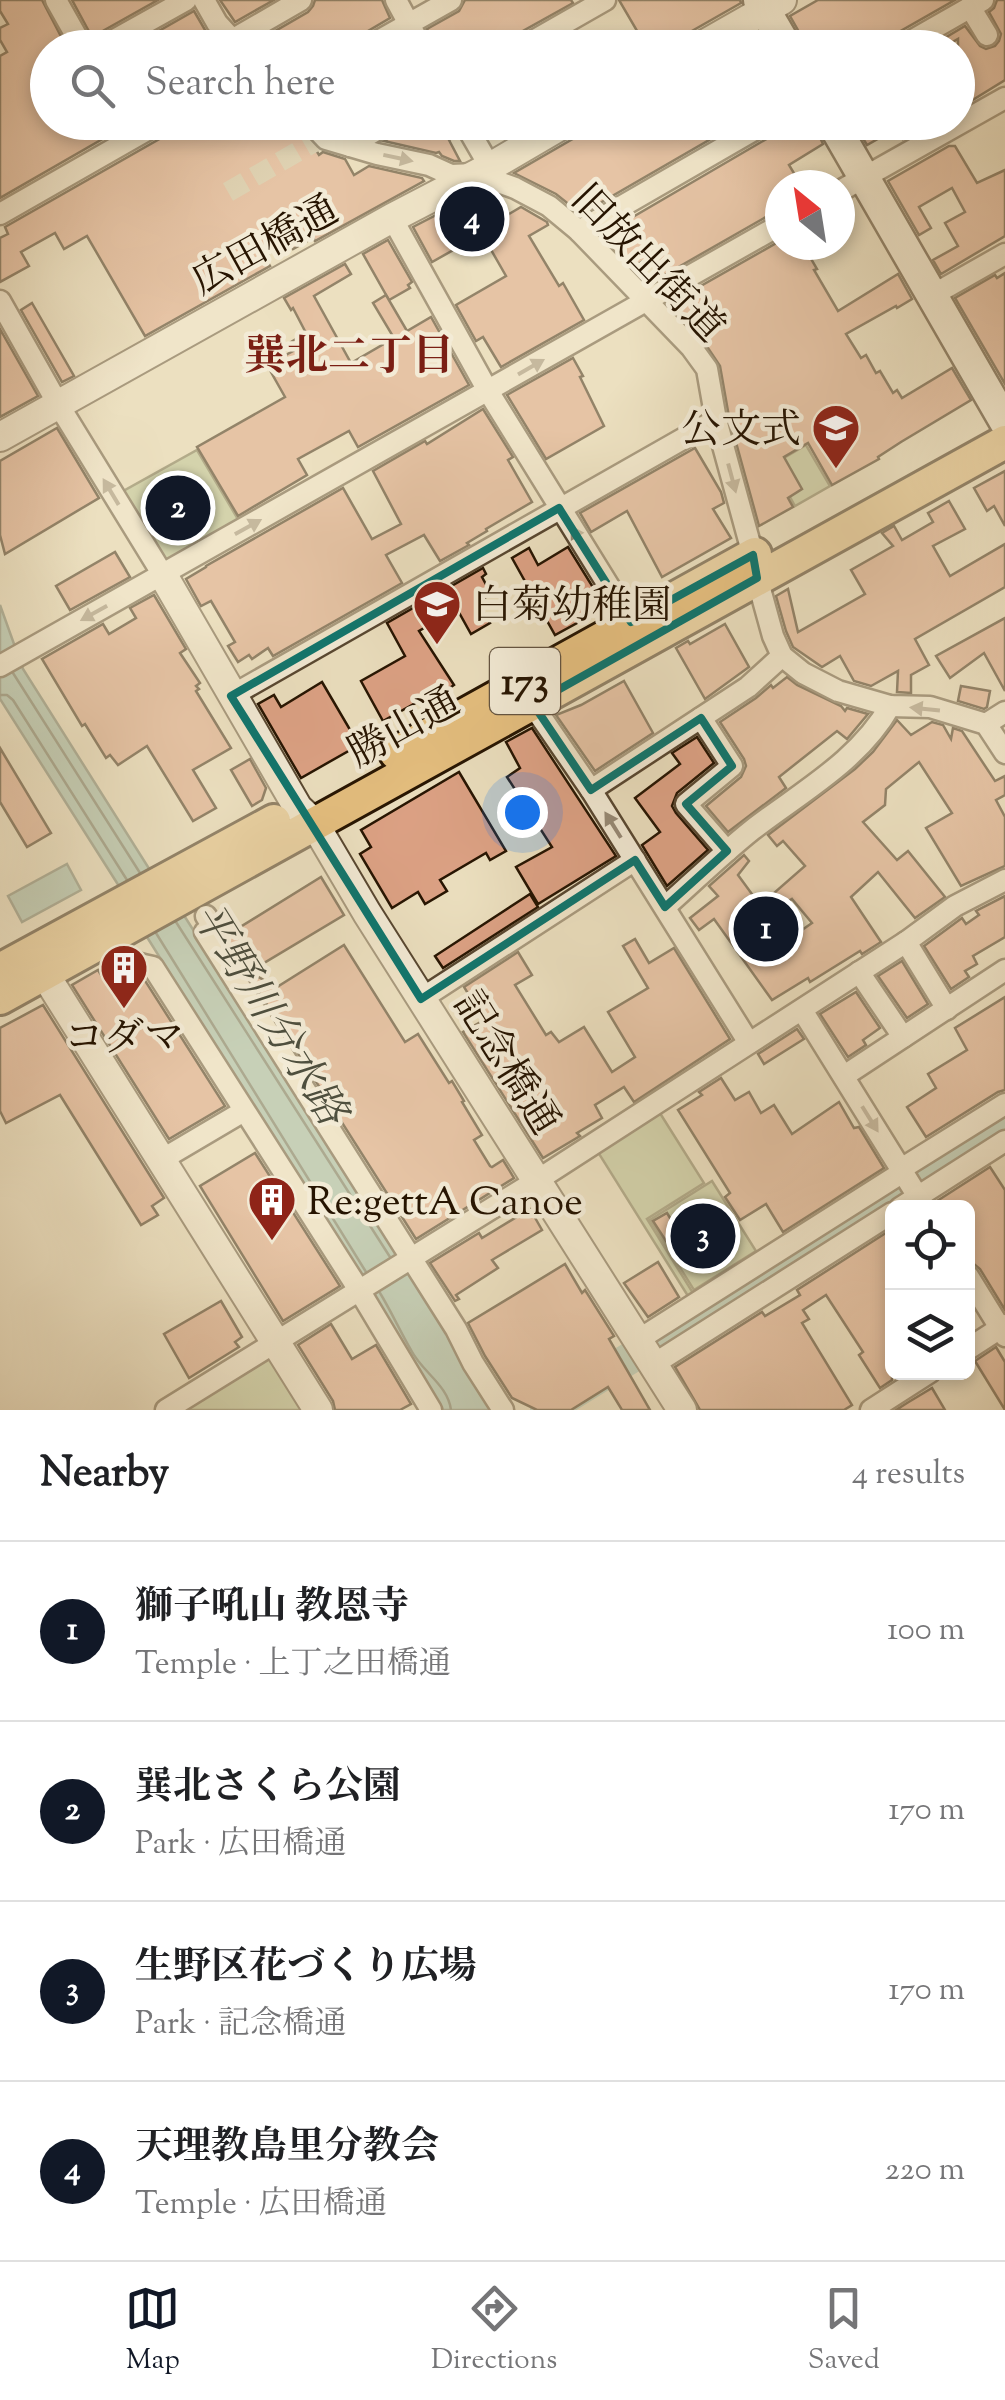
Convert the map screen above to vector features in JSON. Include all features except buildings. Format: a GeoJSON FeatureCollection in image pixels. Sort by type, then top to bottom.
{"type":"FeatureCollection","features":[{"type":"Feature","properties":{"kind":"main road"},"geometry":{"type":"LineString","coordinates":[[769,3],[780,30]]}},
{"type":"Feature","properties":{"kind":"main road"},"geometry":{"type":"LineString","coordinates":[[838,140],[847,170]]}},
{"type":"Feature","properties":{"kind":"main road"},"geometry":{"type":"LineString","coordinates":[[855,188],[931,296],[1004,425]]}},
{"type":"Feature","properties":{"kind":"main road","name":"勝山通"},"geometry":{"type":"LineString","coordinates":[[0,998],[169,890],[306,816],[532,704],[755,567],[1004,425]]}},
{"type":"Feature","properties":{"kind":"main road","name":"勝山通"},"geometry":{"type":"LineString","coordinates":[[306,816],[631,622],[755,567]]}},
{"type":"Feature","properties":{"kind":"main road","name":"勝山通"},"geometry":{"type":"LineString","coordinates":[[0,970],[121,921]]}},
{"type":"Feature","properties":{"kind":"street"},"geometry":{"type":"LineString","coordinates":[[56,0],[73,30]]}},
{"type":"Feature","properties":{"kind":"street"},"geometry":{"type":"LineString","coordinates":[[132,30],[186,0]]}},
{"type":"Feature","properties":{"kind":"street"},"geometry":{"type":"LineString","coordinates":[[204,0],[223,30]]}},
{"type":"Feature","properties":{"kind":"street"},"geometry":{"type":"LineString","coordinates":[[257,30],[302,0]]}},
{"type":"Feature","properties":{"kind":"street"},"geometry":{"type":"LineString","coordinates":[[396,0],[412,30]]}},
{"type":"Feature","properties":{"kind":"street"},"geometry":{"type":"LineString","coordinates":[[398,30],[451,0]]}},
{"type":"Feature","properties":{"kind":"street"},"geometry":{"type":"LineString","coordinates":[[553,30],[606,0]]}},
{"type":"Feature","properties":{"kind":"street"},"geometry":{"type":"LineString","coordinates":[[726,30],[769,3]]}},
{"type":"Feature","properties":{"kind":"street"},"geometry":{"type":"LineString","coordinates":[[943,30],[977,4],[986,35]]}},
{"type":"Feature","properties":{"kind":"street"},"geometry":{"type":"LineString","coordinates":[[975,115],[1005,98]]}},
{"type":"Feature","properties":{"kind":"street"},"geometry":{"type":"LineString","coordinates":[[0,214],[115,140]]}},
{"type":"Feature","properties":{"kind":"street","name":"旧放出街道"},"geometry":{"type":"LineString","coordinates":[[329,140],[430,165],[451,175],[483,171],[549,206],[579,231],[691,347],[707,369],[716,420],[773,636],[782,656]]}},
{"type":"Feature","properties":{"kind":"street"},"geometry":{"type":"LineString","coordinates":[[350,146],[360,140]]}},
{"type":"Feature","properties":{"kind":"street"},"geometry":{"type":"LineString","coordinates":[[471,140],[483,171]]}},
{"type":"Feature","properties":{"kind":"street","name":"広田橋通"},"geometry":{"type":"LineString","coordinates":[[0,436],[537,140]]}},
{"type":"Feature","properties":{"kind":"street"},"geometry":{"type":"LineString","coordinates":[[579,231],[737,140]]}},
{"type":"Feature","properties":{"kind":"street"},"geometry":{"type":"LineString","coordinates":[[855,182],[930,140]]}},
{"type":"Feature","properties":{"kind":"street"},"geometry":{"type":"LineString","coordinates":[[392,218],[488,391],[631,622]]}},
{"type":"Feature","properties":{"kind":"street"},"geometry":{"type":"LineString","coordinates":[[0,666],[765,233]]}},
{"type":"Feature","properties":{"kind":"street"},"geometry":{"type":"LineString","coordinates":[[931,296],[1005,254]]}},
{"type":"Feature","properties":{"kind":"street"},"geometry":{"type":"LineString","coordinates":[[0,301],[58,404],[163,574]]}},
{"type":"Feature","properties":{"kind":"street"},"geometry":{"type":"LineString","coordinates":[[0,348],[20,337]]}},
{"type":"Feature","properties":{"kind":"street"},"geometry":{"type":"LineString","coordinates":[[231,696],[716,420]]}},
{"type":"Feature","properties":{"kind":"street","name":"記念橋通"},"geometry":{"type":"LineString","coordinates":[[163,574],[231,696],[682,1410]]}},
{"type":"Feature","properties":{"kind":"street"},"geometry":{"type":"LineString","coordinates":[[590,790],[748,687],[782,656],[804,674],[838,692],[890,706],[930,708],[986,724],[1005,752]]}},
{"type":"Feature","properties":{"kind":"street"},"geometry":{"type":"LineString","coordinates":[[532,704],[749,1043]]}},
{"type":"Feature","properties":{"kind":"street"},"geometry":{"type":"LineString","coordinates":[[665,907],[727,851],[854,753],[880,724],[890,706]]}},
{"type":"Feature","properties":{"kind":"street"},"geometry":{"type":"LineString","coordinates":[[986,724],[1005,712]]}},
{"type":"Feature","properties":{"kind":"street"},"geometry":{"type":"LineString","coordinates":[[700,718],[732,766],[686,804],[727,851]]}},
{"type":"Feature","properties":{"kind":"street"},"geometry":{"type":"LineString","coordinates":[[422,999],[635,860]]}},
{"type":"Feature","properties":{"kind":"street"},"geometry":{"type":"LineString","coordinates":[[166,1410],[536,1181],[956,906],[1005,880]]}},
{"type":"Feature","properties":{"kind":"street"},"geometry":{"type":"LineString","coordinates":[[206,916],[213,927],[206,932],[503,1410]]}},
{"type":"Feature","properties":{"kind":"street"},"geometry":{"type":"LineString","coordinates":[[121,921],[116,950],[130,962],[153,967],[360,1290],[431,1410]]}},
{"type":"Feature","properties":{"kind":"street"},"geometry":{"type":"LineString","coordinates":[[906,942],[946,1009]]}},
{"type":"Feature","properties":{"kind":"street"},"geometry":{"type":"LineString","coordinates":[[844,1076],[1005,970]]}},
{"type":"Feature","properties":{"kind":"street"},"geometry":{"type":"LineString","coordinates":[[860,972],[903,1038]]}},
{"type":"Feature","properties":{"kind":"street"},"geometry":{"type":"LineString","coordinates":[[44,973],[318,1410]]}},
{"type":"Feature","properties":{"kind":"street"},"geometry":{"type":"LineString","coordinates":[[802,1010],[910,1189]]}},
{"type":"Feature","properties":{"kind":"street"},"geometry":{"type":"LineString","coordinates":[[910,1189],[1005,1104]]}},
{"type":"Feature","properties":{"kind":"street"},"geometry":{"type":"LineString","coordinates":[[162,1160],[244,1110]]}},
{"type":"Feature","properties":{"kind":"street"},"geometry":{"type":"LineString","coordinates":[[646,1352],[910,1189],[1005,1141]]}},
{"type":"Feature","properties":{"kind":"street"},"geometry":{"type":"LineString","coordinates":[[646,1352],[885,1216]]}},
{"type":"Feature","properties":{"kind":"street"},"geometry":{"type":"LineString","coordinates":[[975,1287],[1003,1330],[975,1345]]}},
{"type":"Feature","properties":{"kind":"street"},"geometry":{"type":"LineString","coordinates":[[884,1406],[919,1380]]}},
{"type":"Feature","properties":{"kind":"highlighted area"},"geometry":{"type":"Polygon","coordinates":[[[559,508],[631,622],[753,555],[757,578],[533,704],[591,790],[701,718],[732,766],[686,804],[727,851],[665,907],[635,860],[421,999],[231,696],[559,508]]]}},
{"type":"Feature","properties":{"kind":"shaded area"},"geometry":{"type":"Polygon","coordinates":[[[806,445],[830,486],[795,506],[772,465],[806,445]]]}},
{"type":"Feature","properties":{"kind":"shaded area"},"geometry":{"type":"Polygon","coordinates":[[[197,450],[239,521],[165,563],[118,494],[197,450]]]}},
{"type":"Feature","properties":{"kind":"shaded area"},"geometry":{"type":"Polygon","coordinates":[[[658,1110],[704,1183],[647,1219],[693,1293],[688,1296],[596,1149],[658,1110]]]}},
{"type":"Feature","properties":{"kind":"shaded area"},"geometry":{"type":"Polygon","coordinates":[[[712,1181],[756,1251],[694,1290],[650,1220],[712,1181]]]}},
{"type":"Feature","properties":{"kind":"shaded area"},"geometry":{"type":"Polygon","coordinates":[[[270,1354],[305,1410],[181,1410],[270,1354]]]}},
{"type":"Feature","properties":{"kind":"water","name":"平野川分水路"},"geometry":{"type":"Polygon","coordinates":[[[0,605],[23,669],[499,1410],[443,1410],[147,937],[0,699],[0,605]]]}},
{"type":"Feature","properties":{"kind":"water"},"geometry":{"type":"Polygon","coordinates":[[[67,864],[81,890],[22,922],[8,896],[67,864]]]}},
{"type":"Feature","properties":{"kind":"waterway"},"geometry":{"type":"LineString","coordinates":[[546,1410],[1005,1126]]}},
{"type":"Feature","properties":{"kind":"tunnel"},"geometry":{"type":"LineString","coordinates":[[228,192],[318,140]]}},
{"type":"Feature","properties":{"kind":"place","name":"天理教島里分教会"},"geometry":{"type":"Point","coordinates":[472,219]}},
{"type":"Feature","properties":{"kind":"place","name":"公文式"},"geometry":{"type":"Point","coordinates":[836,470]}},
{"type":"Feature","properties":{"kind":"place","name":"巽北さくら公園"},"geometry":{"type":"Point","coordinates":[178,508]}},
{"type":"Feature","properties":{"kind":"place","name":"白菊幼稚園"},"geometry":{"type":"Point","coordinates":[437,646]}},
{"type":"Feature","properties":{"kind":"place","name":"獅子吼山 教恩寺"},"geometry":{"type":"Point","coordinates":[766,929]}},
{"type":"Feature","properties":{"kind":"place","name":"コダマ"},"geometry":{"type":"Point","coordinates":[124,1010]}},
{"type":"Feature","properties":{"kind":"place","name":"生野区花づくり広場"},"geometry":{"type":"Point","coordinates":[703,1236]}},
{"type":"Feature","properties":{"kind":"place","name":"Re:gettA Canoe"},"geometry":{"type":"Point","coordinates":[272,1242]}},
{"type":"Feature","properties":{"kind":"district","name":"巽北二丁目"},"geometry":{"type":"Point","coordinates":[349,354]}}]}
